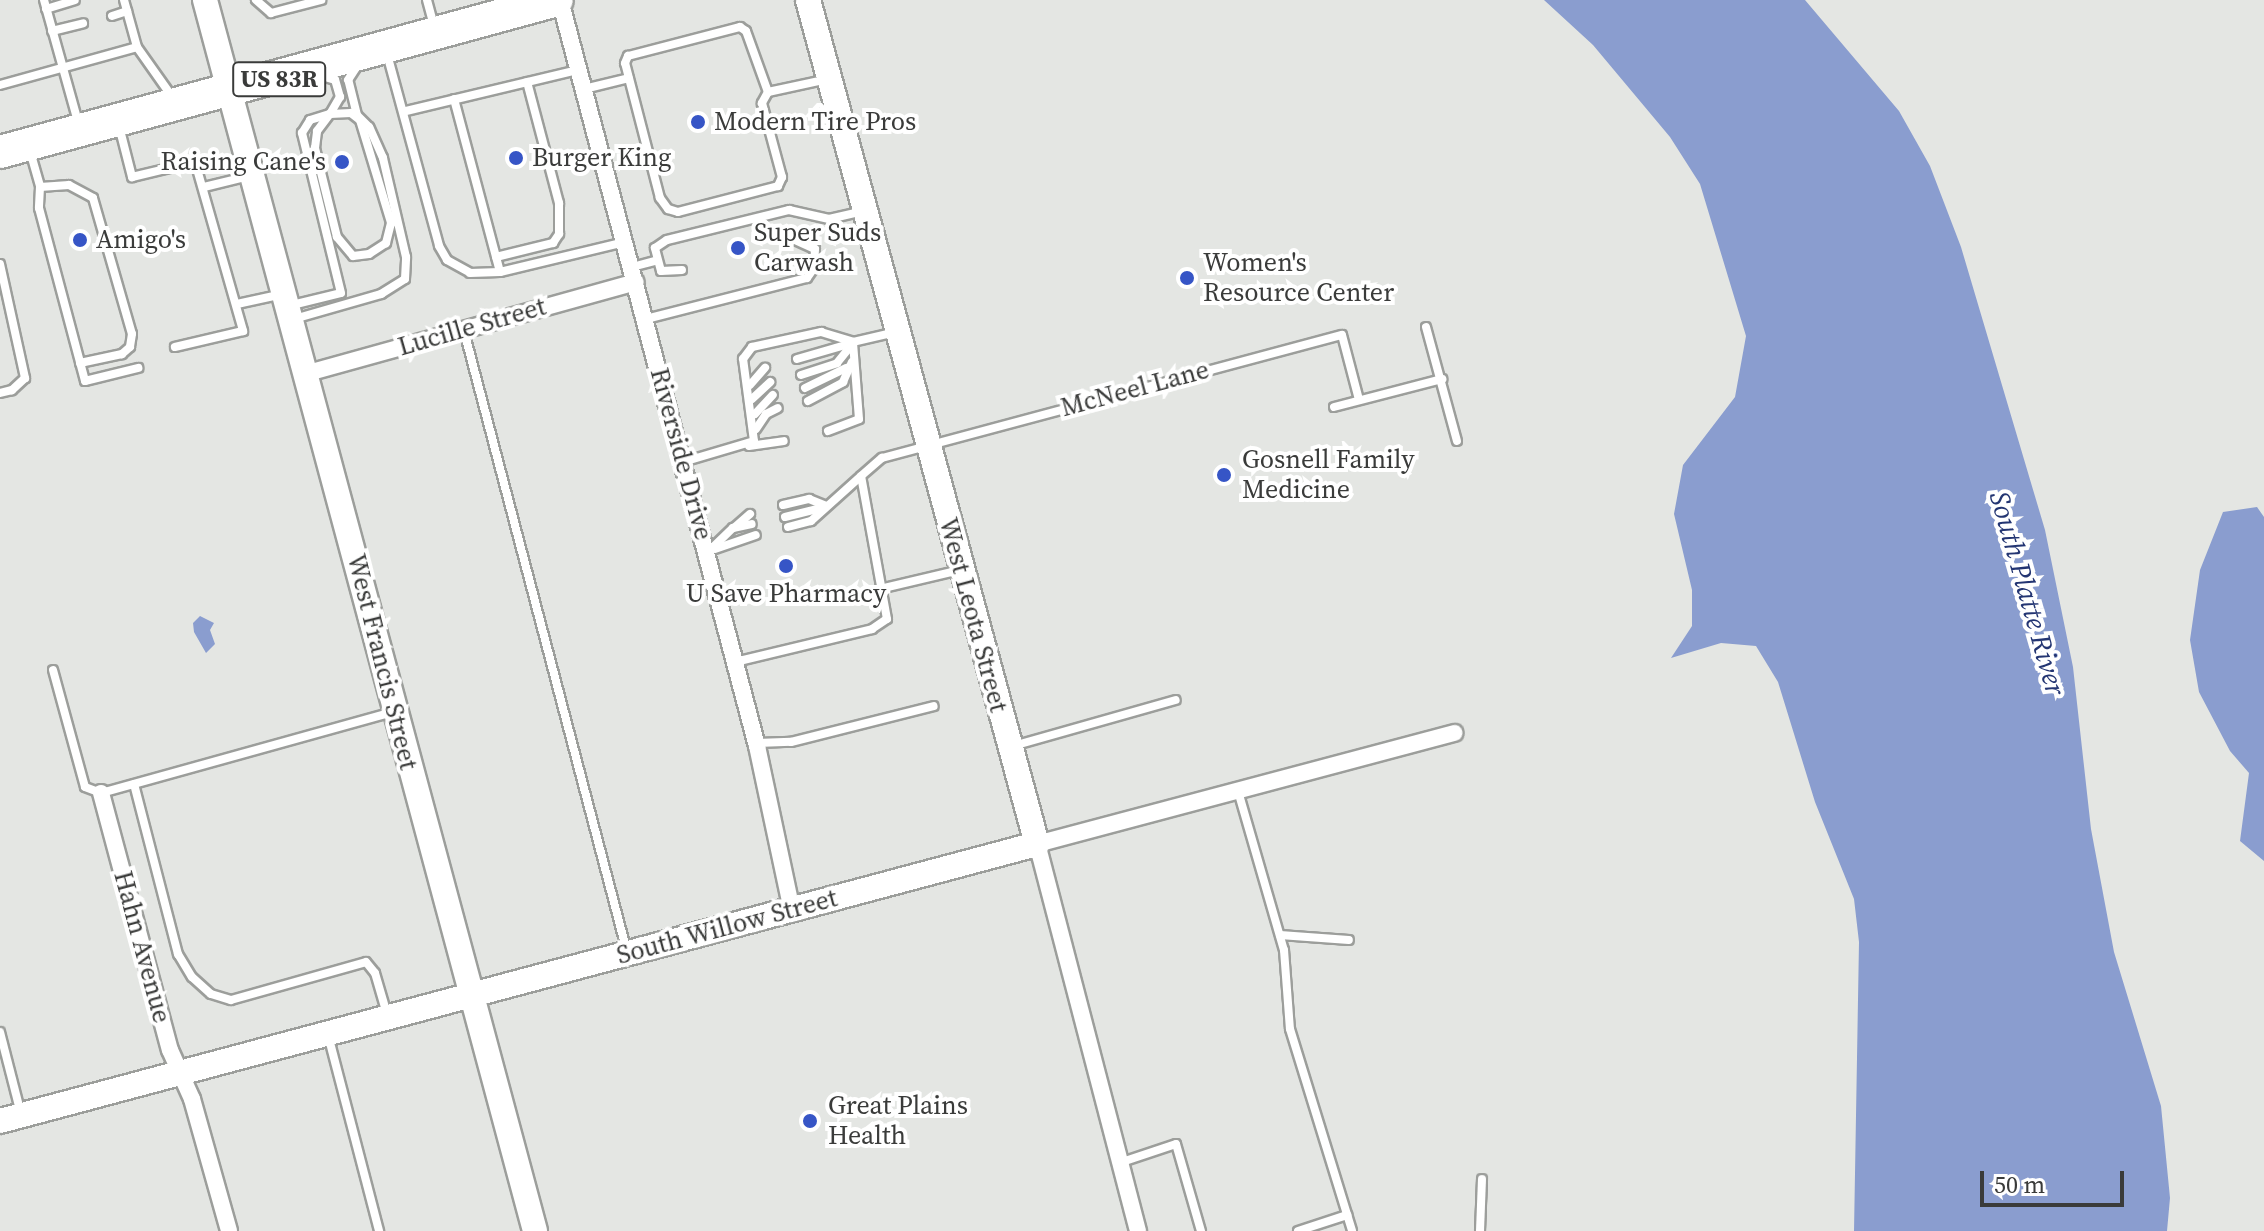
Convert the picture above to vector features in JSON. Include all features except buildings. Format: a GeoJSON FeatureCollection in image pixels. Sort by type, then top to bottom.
{"type":"FeatureCollection","features":[{"type":"Feature","properties":{"kind":"highway","name":"US 83R"},"geometry":{"type":"LineString","coordinates":[[14,148],[230,92],[558,0]]}},
{"type":"Feature","properties":{"kind":"main road","name":"West Francis Street"},"geometry":{"type":"LineString","coordinates":[[205,0],[308,373],[394,711],[535,1231]]}},
{"type":"Feature","properties":{"kind":"main road","name":"West Leota Street"},"geometry":{"type":"LineString","coordinates":[[808,0],[1008,747],[1037,844]]}},
{"type":"Feature","properties":{"kind":"main road","name":"South Willow Street"},"geometry":{"type":"LineString","coordinates":[[11,1118],[1037,844]]}},
{"type":"Feature","properties":{"kind":"street","name":"Riverside Drive"},"geometry":{"type":"LineString","coordinates":[[558,0],[646,319],[756,743],[792,910]]}},
{"type":"Feature","properties":{"kind":"street","name":"Lucille Street"},"geometry":{"type":"LineString","coordinates":[[308,373],[464,330],[634,274]]}},
{"type":"Feature","properties":{"kind":"street","name":"South Willow Street"},"geometry":{"type":"LineString","coordinates":[[1037,844],[1454,733]]}},
{"type":"Feature","properties":{"kind":"street","name":"Hahn Avenue"},"geometry":{"type":"LineString","coordinates":[[101,793],[229,1231]]}},
{"type":"Feature","properties":{"kind":"street","name":"West Leota Street"},"geometry":{"type":"LineString","coordinates":[[1037,844],[1138,1231]]}},
{"type":"Feature","properties":{"kind":"lane"},"geometry":{"type":"LineString","coordinates":[[75,0],[45,4],[80,130]]}},
{"type":"Feature","properties":{"kind":"lane"},"geometry":{"type":"LineString","coordinates":[[124,0],[137,47],[178,105]]}},
{"type":"Feature","properties":{"kind":"lane"},"geometry":{"type":"LineString","coordinates":[[256,0],[271,13],[321,0]]}},
{"type":"Feature","properties":{"kind":"lane"},"geometry":{"type":"LineString","coordinates":[[427,0],[437,34]]}},
{"type":"Feature","properties":{"kind":"lane"},"geometry":{"type":"LineString","coordinates":[[112,16],[127,11]]}},
{"type":"Feature","properties":{"kind":"lane"},"geometry":{"type":"LineString","coordinates":[[52,31],[83,23]]}},
{"type":"Feature","properties":{"kind":"lane"},"geometry":{"type":"LineString","coordinates":[[740,27],[746,31],[768,92],[762,103],[782,177],[778,186],[678,212],[660,198],[625,63],[635,51],[740,27]]}},
{"type":"Feature","properties":{"kind":"lane"},"geometry":{"type":"LineString","coordinates":[[0,85],[137,47]]}},
{"type":"Feature","properties":{"kind":"lane"},"geometry":{"type":"LineString","coordinates":[[306,71],[335,80],[340,97],[317,131],[315,148],[337,237],[353,256],[369,254],[386,243],[391,223],[348,80],[376,52],[406,111],[439,246],[447,260],[470,273],[500,272],[625,242]]}},
{"type":"Feature","properties":{"kind":"lane"},"geometry":{"type":"LineString","coordinates":[[406,111],[578,70]]}},
{"type":"Feature","properties":{"kind":"lane"},"geometry":{"type":"LineString","coordinates":[[583,89],[629,78]]}},
{"type":"Feature","properties":{"kind":"lane"},"geometry":{"type":"LineString","coordinates":[[768,92],[829,78]]}},
{"type":"Feature","properties":{"kind":"lane"},"geometry":{"type":"LineString","coordinates":[[496,257],[553,243],[559,234],[559,203],[527,82]]}},
{"type":"Feature","properties":{"kind":"lane"},"geometry":{"type":"LineString","coordinates":[[454,99],[500,272]]}},
{"type":"Feature","properties":{"kind":"lane"},"geometry":{"type":"LineString","coordinates":[[237,304],[290,306],[353,302],[405,279],[406,257],[383,158],[369,127],[357,115],[330,114],[310,120],[302,133],[341,293],[353,302]]}},
{"type":"Feature","properties":{"kind":"lane"},"geometry":{"type":"LineString","coordinates":[[117,121],[132,177],[195,162],[237,304],[243,331],[175,347]]}},
{"type":"Feature","properties":{"kind":"lane"},"geometry":{"type":"LineString","coordinates":[[14,148],[40,187],[39,208],[85,381],[138,368]]}},
{"type":"Feature","properties":{"kind":"lane"},"geometry":{"type":"LineString","coordinates":[[204,187],[253,175]]}},
{"type":"Feature","properties":{"kind":"lane"},"geometry":{"type":"LineString","coordinates":[[40,187],[69,185],[93,198],[132,334],[130,347],[122,354],[80,363]]}},
{"type":"Feature","properties":{"kind":"lane"},"geometry":{"type":"LineString","coordinates":[[682,270],[661,271],[654,261],[655,248],[667,240],[789,210],[829,219],[864,211]]}},
{"type":"Feature","properties":{"kind":"lane"},"geometry":{"type":"LineString","coordinates":[[646,319],[807,278],[814,268],[815,249],[797,241]]}},
{"type":"Feature","properties":{"kind":"lane"},"geometry":{"type":"LineString","coordinates":[[634,274],[654,261]]}},
{"type":"Feature","properties":{"kind":"lane"},"geometry":{"type":"LineString","coordinates":[[0,264],[25,378],[0,393]]}},
{"type":"Feature","properties":{"kind":"lane"},"geometry":{"type":"LineString","coordinates":[[290,306],[341,293]]}},
{"type":"Feature","properties":{"kind":"lane"},"geometry":{"type":"LineString","coordinates":[[1426,327],[1457,441]]}},
{"type":"Feature","properties":{"kind":"lane"},"geometry":{"type":"LineString","coordinates":[[464,330],[627,953]]}},
{"type":"Feature","properties":{"kind":"lane"},"geometry":{"type":"LineString","coordinates":[[797,359],[897,331]]}},
{"type":"Feature","properties":{"kind":"lane"},"geometry":{"type":"LineString","coordinates":[[756,430],[743,359],[752,347],[821,332],[853,342]]}},
{"type":"Feature","properties":{"kind":"lane","name":"McNeel Lane"},"geometry":{"type":"LineString","coordinates":[[787,522],[811,521],[882,458],[1342,335],[1359,400]]}},
{"type":"Feature","properties":{"kind":"lane"},"geometry":{"type":"LineString","coordinates":[[828,431],[859,419],[852,361],[853,342]]}},
{"type":"Feature","properties":{"kind":"lane"},"geometry":{"type":"LineString","coordinates":[[801,375],[837,363],[853,342]]}},
{"type":"Feature","properties":{"kind":"lane"},"geometry":{"type":"LineString","coordinates":[[805,388],[840,375],[852,361]]}},
{"type":"Feature","properties":{"kind":"lane"},"geometry":{"type":"LineString","coordinates":[[808,401],[843,382],[852,361]]}},
{"type":"Feature","properties":{"kind":"lane"},"geometry":{"type":"LineString","coordinates":[[750,386],[765,368]]}},
{"type":"Feature","properties":{"kind":"lane"},"geometry":{"type":"LineString","coordinates":[[1334,407],[1442,379]]}},
{"type":"Feature","properties":{"kind":"lane"},"geometry":{"type":"LineString","coordinates":[[752,399],[770,382]]}},
{"type":"Feature","properties":{"kind":"lane"},"geometry":{"type":"LineString","coordinates":[[754,415],[773,395]]}},
{"type":"Feature","properties":{"kind":"lane"},"geometry":{"type":"LineString","coordinates":[[749,446],[766,414],[778,408]]}},
{"type":"Feature","properties":{"kind":"lane"},"geometry":{"type":"LineString","coordinates":[[683,462],[784,441]]}},
{"type":"Feature","properties":{"kind":"lane"},"geometry":{"type":"LineString","coordinates":[[735,662],[872,629],[887,619],[884,588],[867,524],[861,476]]}},
{"type":"Feature","properties":{"kind":"lane"},"geometry":{"type":"LineString","coordinates":[[783,505],[809,499],[826,506]]}},
{"type":"Feature","properties":{"kind":"lane"},"geometry":{"type":"LineString","coordinates":[[707,553],[750,514]]}},
{"type":"Feature","properties":{"kind":"lane"},"geometry":{"type":"LineString","coordinates":[[733,528],[752,524]]}},
{"type":"Feature","properties":{"kind":"lane"},"geometry":{"type":"LineString","coordinates":[[707,553],[756,535]]}},
{"type":"Feature","properties":{"kind":"lane"},"geometry":{"type":"LineString","coordinates":[[884,588],[961,569]]}},
{"type":"Feature","properties":{"kind":"lane","name":"Hahn Avenue"},"geometry":{"type":"LineString","coordinates":[[53,670],[85,787],[101,793]]}},
{"type":"Feature","properties":{"kind":"lane"},"geometry":{"type":"LineString","coordinates":[[1008,747],[1176,700]]}},
{"type":"Feature","properties":{"kind":"lane"},"geometry":{"type":"LineString","coordinates":[[756,743],[791,742],[934,706]]}},
{"type":"Feature","properties":{"kind":"lane"},"geometry":{"type":"LineString","coordinates":[[101,793],[394,711]]}},
{"type":"Feature","properties":{"kind":"lane"},"geometry":{"type":"LineString","coordinates":[[134,784],[178,954],[192,977],[211,994],[231,1000],[366,962],[375,973],[389,1018]]}},
{"type":"Feature","properties":{"kind":"lane"},"geometry":{"type":"LineString","coordinates":[[1238,791],[1280,935],[1290,1029],[1352,1231]]}},
{"type":"Feature","properties":{"kind":"lane"},"geometry":{"type":"LineString","coordinates":[[1280,935],[1349,940]]}},
{"type":"Feature","properties":{"kind":"lane"},"geometry":{"type":"LineString","coordinates":[[0,1032],[11,1118]]}},
{"type":"Feature","properties":{"kind":"lane"},"geometry":{"type":"LineString","coordinates":[[328,1035],[379,1231]]}},
{"type":"Feature","properties":{"kind":"lane"},"geometry":{"type":"LineString","coordinates":[[1119,1163],[1176,1144],[1201,1231]]}},
{"type":"Feature","properties":{"kind":"lane"},"geometry":{"type":"LineString","coordinates":[[1480,1231],[1482,1179]]}},
{"type":"Feature","properties":{"kind":"lane"},"geometry":{"type":"LineString","coordinates":[[1298,1231],[1347,1215]]}},
{"type":"Feature","properties":{"kind":"water","name":"South Platte River"},"geometry":{"type":"Polygon","coordinates":[[[1544,0],[1805,0],[1899,111],[1930,166],[1961,247],[2045,530],[2073,667],[2091,829],[2114,952],[2161,1106],[2170,1198],[2167,1231],[1854,1231],[1859,942],[1854,899],[1815,802],[1778,682],[1756,646],[1721,643],[1671,658],[1692,626],[1692,590],[1674,514],[1683,465],[1735,397],[1746,336],[1700,184],[1670,137],[1593,45],[1544,0]]]}},
{"type":"Feature","properties":{"kind":"water"},"geometry":{"type":"Polygon","coordinates":[[[2257,507],[2264,517],[2264,861],[2240,841],[2249,773],[2230,751],[2199,692],[2190,640],[2200,570],[2223,512],[2257,507]]]}},
{"type":"Feature","properties":{"kind":"water"},"geometry":{"type":"Polygon","coordinates":[[[200,616],[214,623],[210,630],[215,644],[206,653],[194,632],[193,623],[200,616]]]}},
{"type":"Feature","properties":{"kind":"place","name":"Modern Tire Pros"},"geometry":{"type":"Point","coordinates":[698,122]}},
{"type":"Feature","properties":{"kind":"place","name":"Burger King"},"geometry":{"type":"Point","coordinates":[516,158]}},
{"type":"Feature","properties":{"kind":"place","name":"Raising Cane's"},"geometry":{"type":"Point","coordinates":[342,162]}},
{"type":"Feature","properties":{"kind":"place","name":"Amigo's"},"geometry":{"type":"Point","coordinates":[80,240]}},
{"type":"Feature","properties":{"kind":"place","name":"Super Suds Carwash"},"geometry":{"type":"Point","coordinates":[738,248]}},
{"type":"Feature","properties":{"kind":"place","name":"Women's Resource Center"},"geometry":{"type":"Point","coordinates":[1187,278]}},
{"type":"Feature","properties":{"kind":"place","name":"Gosnell Family Medicine"},"geometry":{"type":"Point","coordinates":[1224,475]}},
{"type":"Feature","properties":{"kind":"place","name":"U Save Pharmacy"},"geometry":{"type":"Point","coordinates":[786,566]}},
{"type":"Feature","properties":{"kind":"place","name":"Great Plains Health"},"geometry":{"type":"Point","coordinates":[810,1121]}}]}
